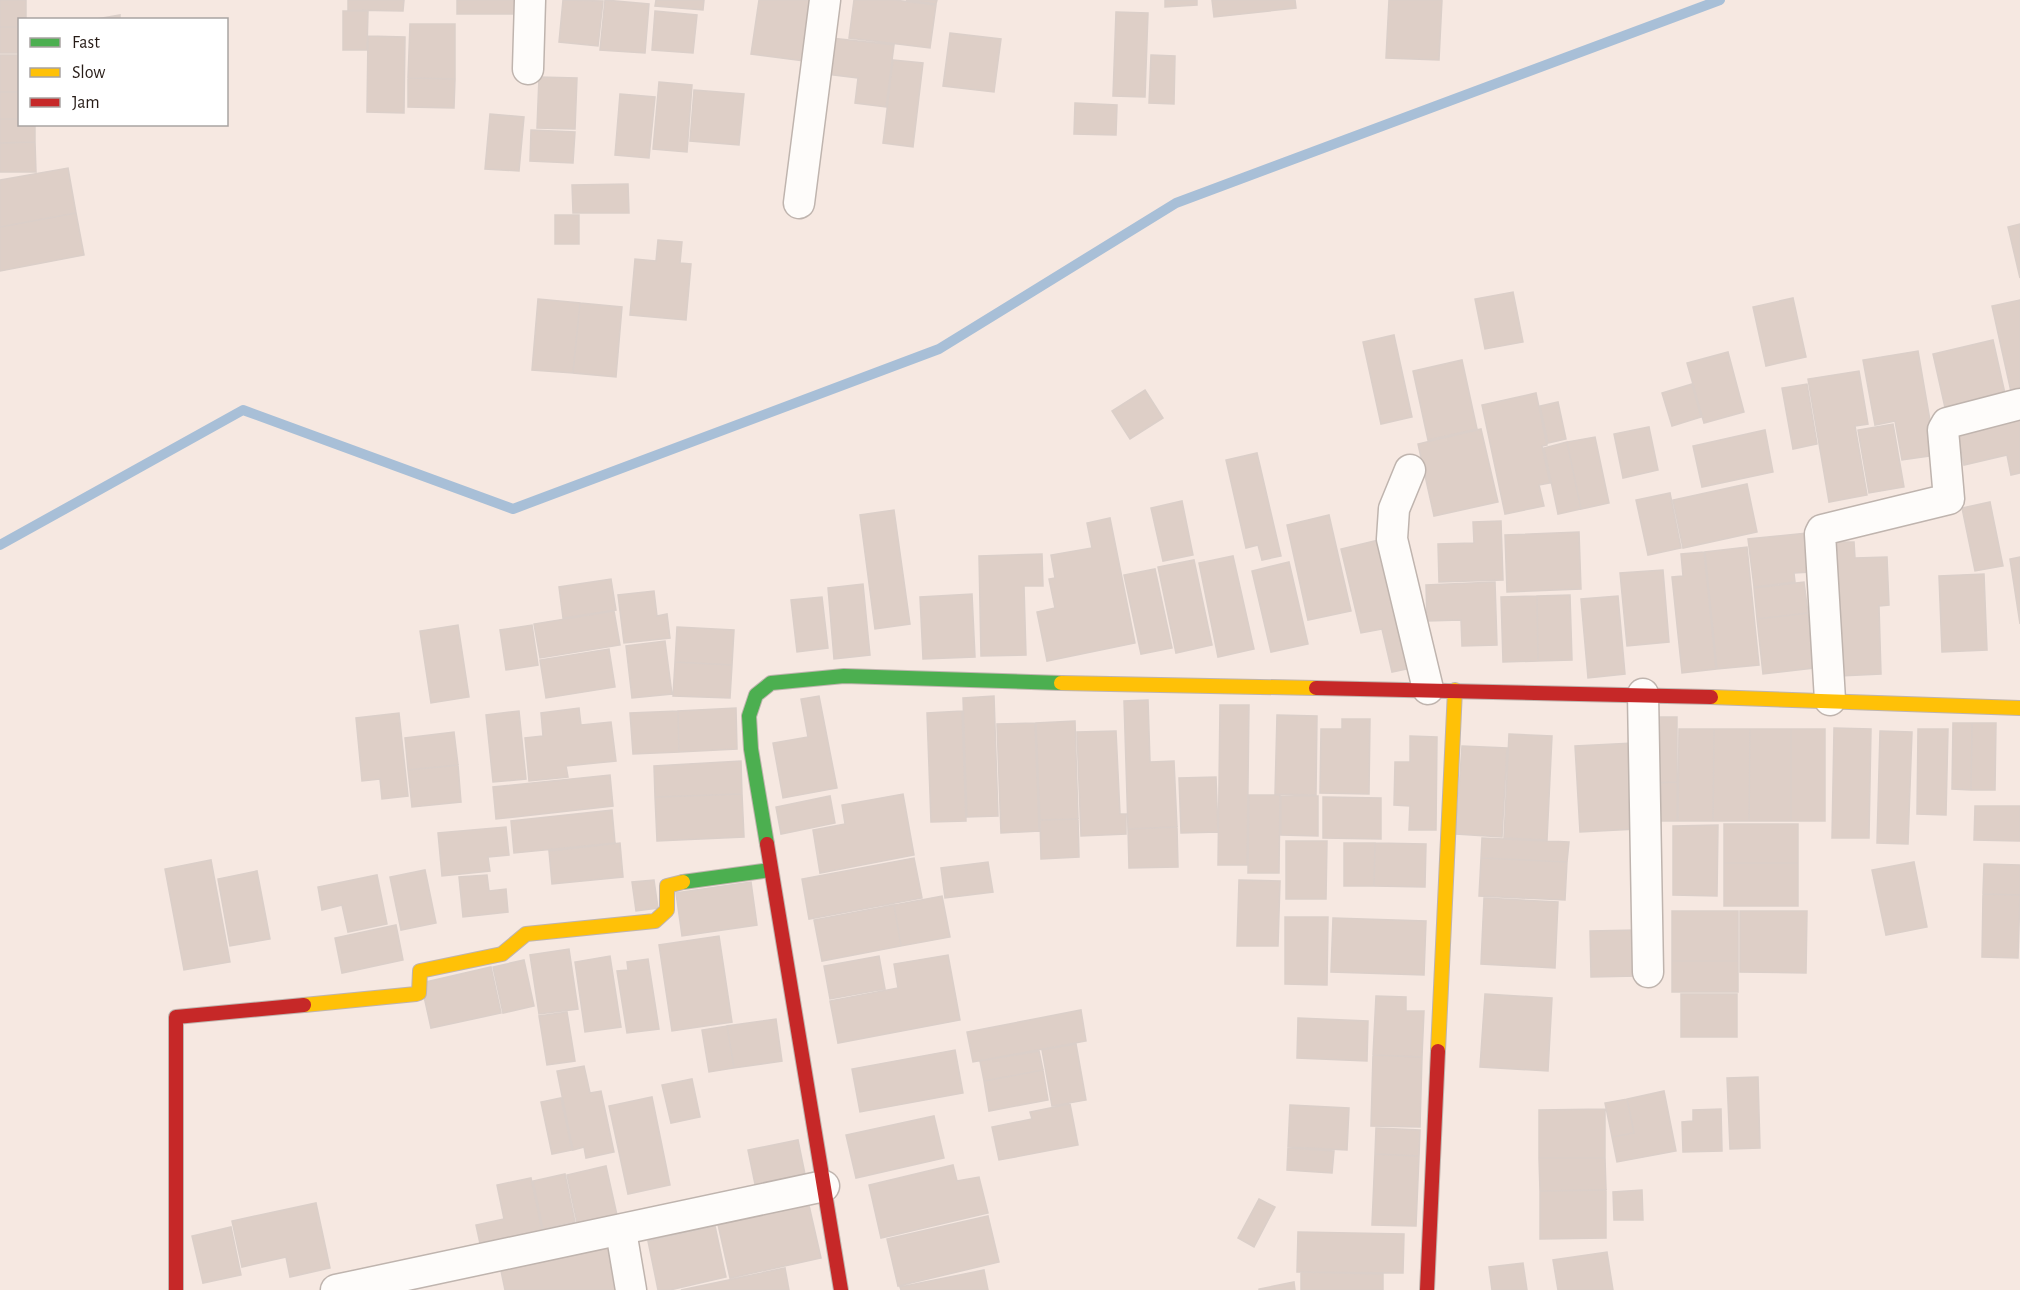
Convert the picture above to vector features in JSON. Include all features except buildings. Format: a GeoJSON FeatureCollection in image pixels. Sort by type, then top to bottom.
{"type":"FeatureCollection","features":[{"type":"Feature","properties":{"kind":"street"},"geometry":{"type":"LineString","coordinates":[[528,69],[530,0]]}},
{"type":"Feature","properties":{"kind":"street"},"geometry":{"type":"LineString","coordinates":[[799,203],[825,0]]}},
{"type":"Feature","properties":{"kind":"street"},"geometry":{"type":"LineString","coordinates":[[1830,700],[1820,534],[1822,530],[1948,499],[1943,430],[1947,423],[2020,404]]}},
{"type":"Feature","properties":{"kind":"street"},"geometry":{"type":"LineString","coordinates":[[1410,470],[1394,509],[1392,539],[1442,690],[1427,1290]]}},
{"type":"Feature","properties":{"kind":"street"},"geometry":{"type":"LineString","coordinates":[[841,1290],[751,749],[749,716],[756,695],[771,683],[844,676],[1006,682],[1643,694],[2020,708]]}},
{"type":"Feature","properties":{"kind":"street"},"geometry":{"type":"LineString","coordinates":[[1643,694],[1648,972]]}},
{"type":"Feature","properties":{"kind":"street"},"geometry":{"type":"LineString","coordinates":[[176,1290],[176,1017],[416,994],[419,993],[420,971],[502,954],[526,934],[655,921],[667,910],[667,886],[674,883],[770,870]]}},
{"type":"Feature","properties":{"kind":"street"},"geometry":{"type":"LineString","coordinates":[[336,1290],[824,1186]]}},
{"type":"Feature","properties":{"kind":"street"},"geometry":{"type":"LineString","coordinates":[[621,1231],[631,1290]]}},
{"type":"Feature","properties":{"kind":"waterway"},"geometry":{"type":"LineString","coordinates":[[0,545],[243,410],[513,509],[939,349],[1176,203],[1720,0]]}},
{"type":"Feature","properties":{"kind":"traffic: fast"},"geometry":{"type":"LineString","coordinates":[[767,844],[751,749],[749,716],[756,695],[771,683],[844,676],[1061,683]]}},
{"type":"Feature","properties":{"kind":"traffic: fast"},"geometry":{"type":"LineString","coordinates":[[683,882],[770,870]]}},
{"type":"Feature","properties":{"kind":"traffic: slow"},"geometry":{"type":"LineString","coordinates":[[1061,683],[1316,688]]}},
{"type":"Feature","properties":{"kind":"traffic: slow"},"geometry":{"type":"LineString","coordinates":[[1438,1051],[1455,690]]}},
{"type":"Feature","properties":{"kind":"traffic: slow"},"geometry":{"type":"LineString","coordinates":[[1711,697],[2020,708]]}},
{"type":"Feature","properties":{"kind":"traffic: slow"},"geometry":{"type":"LineString","coordinates":[[304,1005],[416,994],[419,993],[420,971],[502,954],[526,934],[655,921],[667,910],[667,886],[683,882]]}},
{"type":"Feature","properties":{"kind":"traffic: jam"},"geometry":{"type":"LineString","coordinates":[[1316,688],[1711,697]]}},
{"type":"Feature","properties":{"kind":"traffic: jam"},"geometry":{"type":"LineString","coordinates":[[767,844],[841,1290]]}},
{"type":"Feature","properties":{"kind":"traffic: jam"},"geometry":{"type":"LineString","coordinates":[[176,1290],[176,1017],[304,1005]]}},
{"type":"Feature","properties":{"kind":"traffic: jam"},"geometry":{"type":"LineString","coordinates":[[1427,1290],[1438,1051]]}}]}
